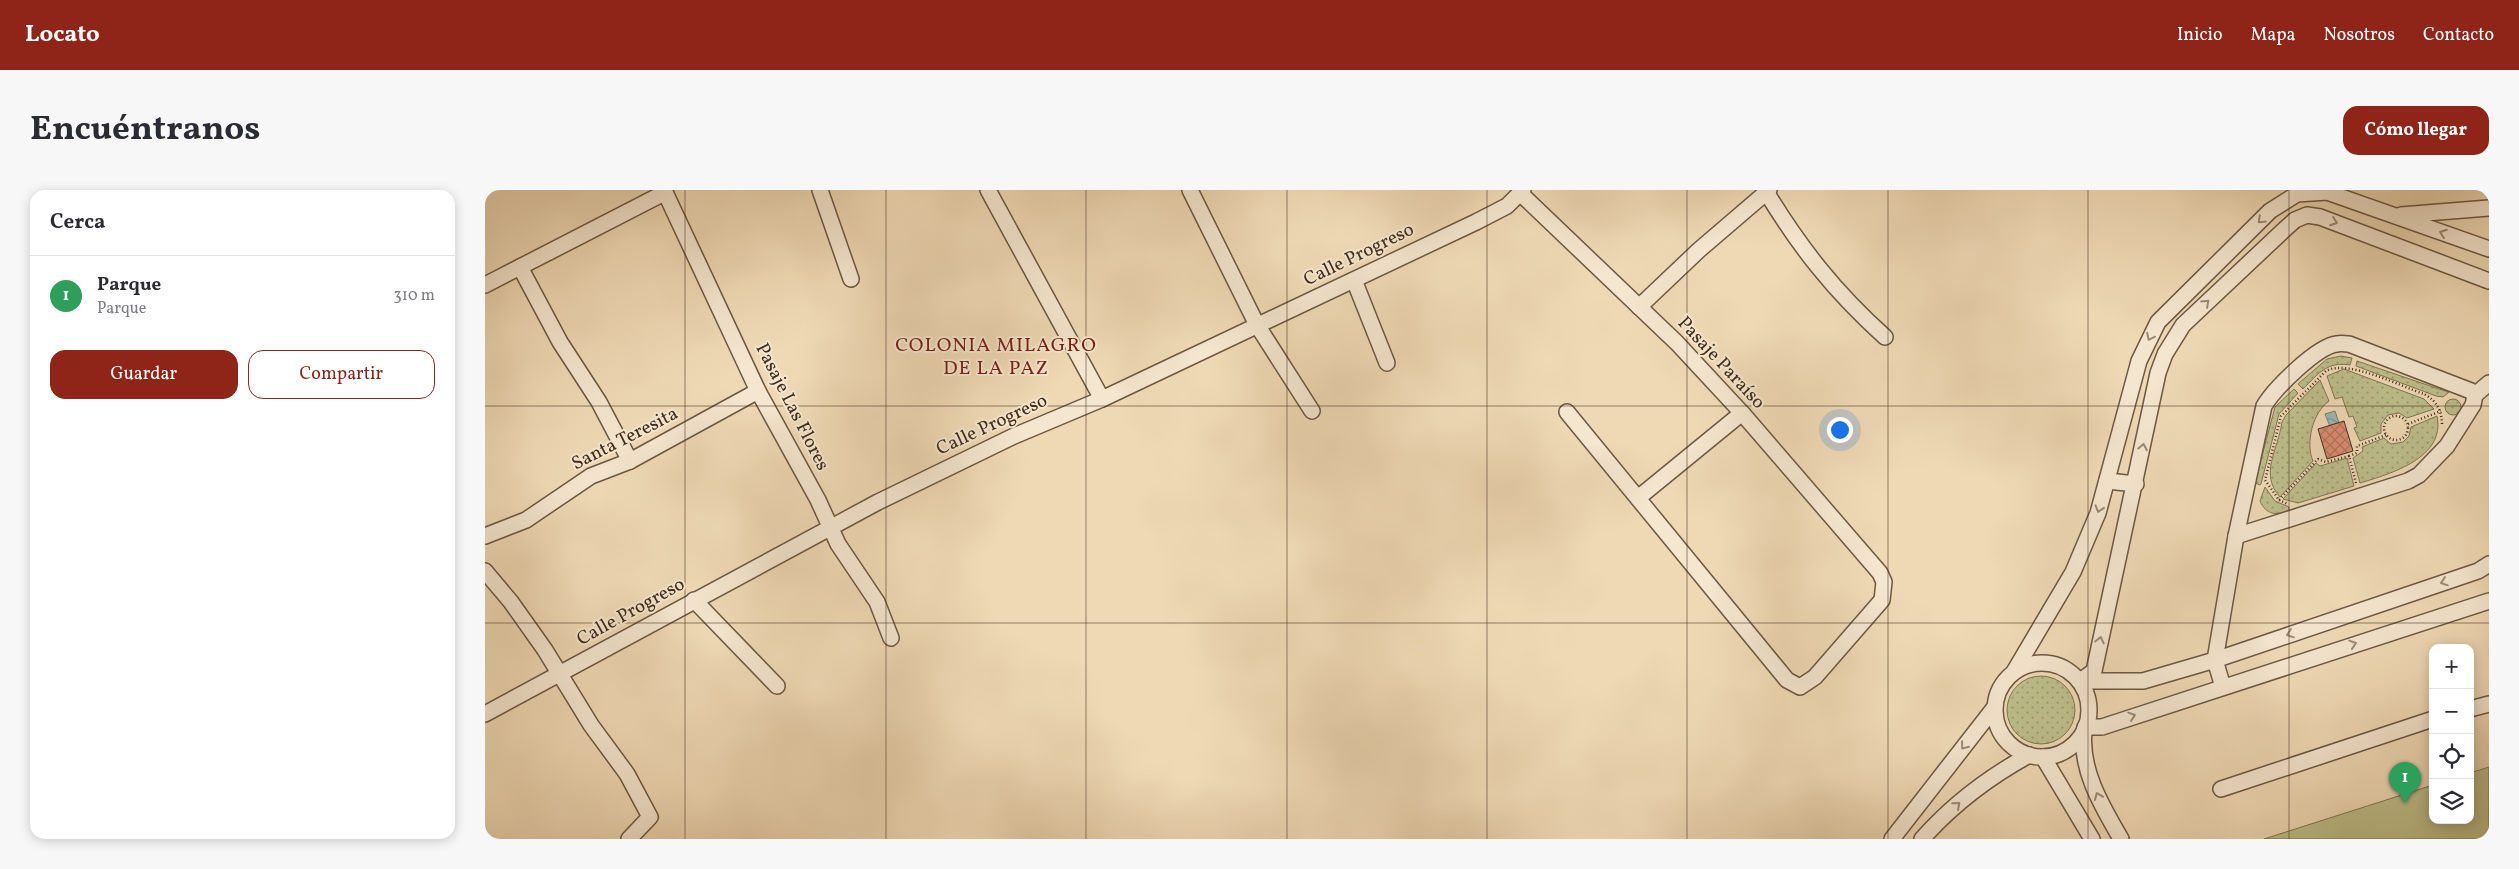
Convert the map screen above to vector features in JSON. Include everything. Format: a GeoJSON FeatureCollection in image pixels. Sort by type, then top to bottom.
{"type":"FeatureCollection","features":[{"type":"Feature","properties":{"kind":"street"},"geometry":{"type":"LineString","coordinates":[[820,190],[851,280]]}},
{"type":"Feature","properties":{"kind":"street"},"geometry":{"type":"LineString","coordinates":[[988,190],[1102,399]]}},
{"type":"Feature","properties":{"kind":"street"},"geometry":{"type":"LineString","coordinates":[[1190,190],[1257,325],[1313,410]]}},
{"type":"Feature","properties":{"kind":"street"},"geometry":{"type":"LineString","coordinates":[[485,286],[664,191]]}},
{"type":"Feature","properties":{"kind":"street","name":"Pasaje Las Flores"},"geometry":{"type":"LineString","coordinates":[[664,191],[758,391],[818,500],[838,544],[877,602],[891,638]]}},
{"type":"Feature","properties":{"kind":"street","name":"Calle Progreso"},"geometry":{"type":"LineString","coordinates":[[485,714],[830,526],[1005,440],[1102,399],[1507,206],[1522,191]]}},
{"type":"Feature","properties":{"kind":"street","name":"Pasaje Paraíso"},"geometry":{"type":"LineString","coordinates":[[1522,191],[1677,343],[1742,413],[1879,573],[1884,582],[1882,600],[1815,677],[1800,687],[1787,680],[1637,498]]}},
{"type":"Feature","properties":{"kind":"street"},"geometry":{"type":"LineString","coordinates":[[1639,307],[1699,250],[1767,191],[1800,246],[1825,278],[1857,312],[1885,337]]}},
{"type":"Feature","properties":{"kind":"street"},"geometry":{"type":"LineString","coordinates":[[1893,839],[1994,708],[2001,686],[2015,670],[2073,572],[2098,514],[2139,361],[2158,322],[2270,211],[2297,194],[2327,192],[2489,250]]}},
{"type":"Feature","properties":{"kind":"street"},"geometry":{"type":"LineString","coordinates":[[2394,215],[2489,208]]}},
{"type":"Feature","properties":{"kind":"street"},"geometry":{"type":"LineString","coordinates":[[2080,681],[2094,671],[2136,484],[2158,372],[2165,354],[2183,325],[2295,220],[2307,215],[2334,222],[2489,281]]}},
{"type":"Feature","properties":{"kind":"street"},"geometry":{"type":"LineString","coordinates":[[2221,260],[2237,274]]}},
{"type":"Feature","properties":{"kind":"street"},"geometry":{"type":"LineString","coordinates":[[520,267],[560,342],[599,402],[631,461]]}},
{"type":"Feature","properties":{"kind":"street"},"geometry":{"type":"LineString","coordinates":[[1354,280],[1387,363]]}},
{"type":"Feature","properties":{"kind":"street"},"geometry":{"type":"LineString","coordinates":[[2223,687],[2215,660],[2236,536],[2264,406],[2276,390],[2319,352],[2336,344],[2349,344],[2471,391],[2475,395]]}},
{"type":"Feature","properties":{"kind":"street"},"geometry":{"type":"LineString","coordinates":[[2236,536],[2408,481],[2419,475],[2447,446],[2473,405],[2475,395],[2489,383]]}},
{"type":"Feature","properties":{"kind":"street","name":"Santa Teresita"},"geometry":{"type":"LineString","coordinates":[[485,536],[526,520],[591,476],[631,461],[758,391]]}},
{"type":"Feature","properties":{"kind":"street"},"geometry":{"type":"LineString","coordinates":[[1567,412],[1637,498],[1742,413]]}},
{"type":"Feature","properties":{"kind":"street"},"geometry":{"type":"LineString","coordinates":[[2107,481],[2136,484]]}},
{"type":"Feature","properties":{"kind":"street"},"geometry":{"type":"LineString","coordinates":[[2080,681],[2143,681],[2215,660],[2478,571],[2489,564]]}},
{"type":"Feature","properties":{"kind":"street"},"geometry":{"type":"LineString","coordinates":[[485,571],[517,610],[591,725],[627,774],[650,817],[629,839]]}},
{"type":"Feature","properties":{"kind":"street"},"geometry":{"type":"LineString","coordinates":[[693,600],[777,686]]}},
{"type":"Feature","properties":{"kind":"street"},"geometry":{"type":"LineString","coordinates":[[1994,708],[1999,730],[2013,747],[2036,756],[2053,756],[2067,749],[2085,729],[2102,727],[2489,601]]}},
{"type":"Feature","properties":{"kind":"street"},"geometry":{"type":"LineString","coordinates":[[2015,670],[2035,663],[2055,664],[2073,674],[2080,681],[2089,700],[2089,711],[2082,750],[2098,799],[2118,833],[2098,839]]}},
{"type":"Feature","properties":{"kind":"street"},"geometry":{"type":"LineString","coordinates":[[2474,708],[2489,704]]}},
{"type":"Feature","properties":{"kind":"street"},"geometry":{"type":"LineString","coordinates":[[2221,789],[2429,720]]}},
{"type":"Feature","properties":{"kind":"street"},"geometry":{"type":"LineString","coordinates":[[1922,839],[1932,827],[1975,789],[2001,771],[2036,756]]}},
{"type":"Feature","properties":{"kind":"street"},"geometry":{"type":"LineString","coordinates":[[2036,756],[2092,839]]}},
{"type":"Feature","properties":{"kind":"path"},"geometry":{"type":"LineString","coordinates":[[2261,488],[2265,480],[2281,416],[2320,376],[2334,367],[2352,368],[2424,394],[2431,398],[2441,410],[2442,428]]}},
{"type":"Feature","properties":{"kind":"path"},"geometry":{"type":"LineString","coordinates":[[2408,424],[2441,410]]}},
{"type":"Feature","properties":{"kind":"path"},"geometry":{"type":"LineString","coordinates":[[2279,500],[2318,459],[2326,462],[2349,456],[2357,453],[2357,446],[2386,435],[2395,440],[2403,439],[2408,432],[2408,424],[2403,418],[2392,416],[2385,425],[2386,435]]}},
{"type":"Feature","properties":{"kind":"path"},"geometry":{"type":"LineString","coordinates":[[2349,456],[2360,497]]}},
{"type":"Feature","properties":{"kind":"path"},"geometry":{"type":"LineString","coordinates":[[2265,480],[2279,500],[2292,505]]}},
{"type":"Feature","properties":{"kind":"green space"},"geometry":{"type":"Polygon","coordinates":[[[2341,356],[2352,358],[2350,365],[2335,365],[2323,370],[2303,389],[2298,384],[2327,359],[2341,356]]]}},
{"type":"Feature","properties":{"kind":"green space"},"geometry":{"type":"Polygon","coordinates":[[[2357,361],[2449,392],[2443,397],[2436,396],[2356,366],[2357,361]]]}},
{"type":"Feature","properties":{"kind":"green space"},"geometry":{"type":"Polygon","coordinates":[[[2344,369],[2424,399],[2434,409],[2407,418],[2399,413],[2388,415],[2381,424],[2381,433],[2360,441],[2354,428],[2357,427],[2353,416],[2349,417],[2342,397],[2335,399],[2327,376],[2344,369]]]}},
{"type":"Feature","properties":{"kind":"green space"},"geometry":{"type":"Polygon","coordinates":[[[2320,380],[2329,401],[2319,412],[2312,428],[2310,446],[2313,461],[2280,497],[2274,488],[2270,471],[2282,422],[2286,415],[2320,380]]]}},
{"type":"Feature","properties":{"kind":"green space"},"geometry":{"type":"Polygon","coordinates":[[[2294,389],[2298,393],[2279,414],[2261,484],[2259,485],[2255,482],[2275,407],[2294,389]]]}},
{"type":"Feature","properties":{"kind":"green space"},"geometry":{"type":"Polygon","coordinates":[[[2453,399],[2459,401],[2461,407],[2459,413],[2453,415],[2447,413],[2445,407],[2447,401],[2453,399]]]}},
{"type":"Feature","properties":{"kind":"green space"},"geometry":{"type":"Polygon","coordinates":[[[2437,416],[2438,431],[2433,443],[2425,453],[2400,469],[2360,483],[2353,458],[2363,451],[2362,447],[2384,438],[2391,444],[2403,442],[2409,436],[2411,427],[2437,416]]]}},
{"type":"Feature","properties":{"kind":"green space"},"geometry":{"type":"Polygon","coordinates":[[[2347,458],[2354,486],[2298,503],[2283,499],[2316,463],[2320,466],[2347,458]]]}},
{"type":"Feature","properties":{"kind":"green space"},"geometry":{"type":"Polygon","coordinates":[[[2265,487],[2275,501],[2289,507],[2289,510],[2272,513],[2265,509],[2260,501],[2265,487]]]}},
{"type":"Feature","properties":{"kind":"green space"},"geometry":{"type":"Polygon","coordinates":[[[2041,676],[2054,679],[2065,686],[2072,697],[2075,710],[2072,723],[2065,734],[2054,741],[2041,744],[2028,741],[2017,734],[2010,723],[2007,710],[2010,697],[2017,686],[2028,679],[2041,676]]]}},
{"type":"Feature","properties":{"kind":"green space"},"geometry":{"type":"Polygon","coordinates":[[[2489,767],[2489,839],[2264,839],[2429,786],[2429,824],[2474,824],[2474,772],[2489,767]]]}},
{"type":"Feature","properties":{"kind":"water"},"geometry":{"type":"Polygon","coordinates":[[[2335,411],[2340,426],[2331,429],[2325,414],[2335,411]]]}},
{"type":"Feature","properties":{"kind":"building"},"geometry":{"type":"Polygon","coordinates":[[[2344,421],[2353,451],[2327,459],[2318,429],[2344,421]]]}},
{"type":"Feature","properties":{"kind":"place","name":"Parque"},"geometry":{"type":"Point","coordinates":[2405,803]}},
{"type":"Feature","properties":{"kind":"district","name":"COLONIA MILAGRO DE LA PAZ"},"geometry":{"type":"Point","coordinates":[996,358]}}]}
